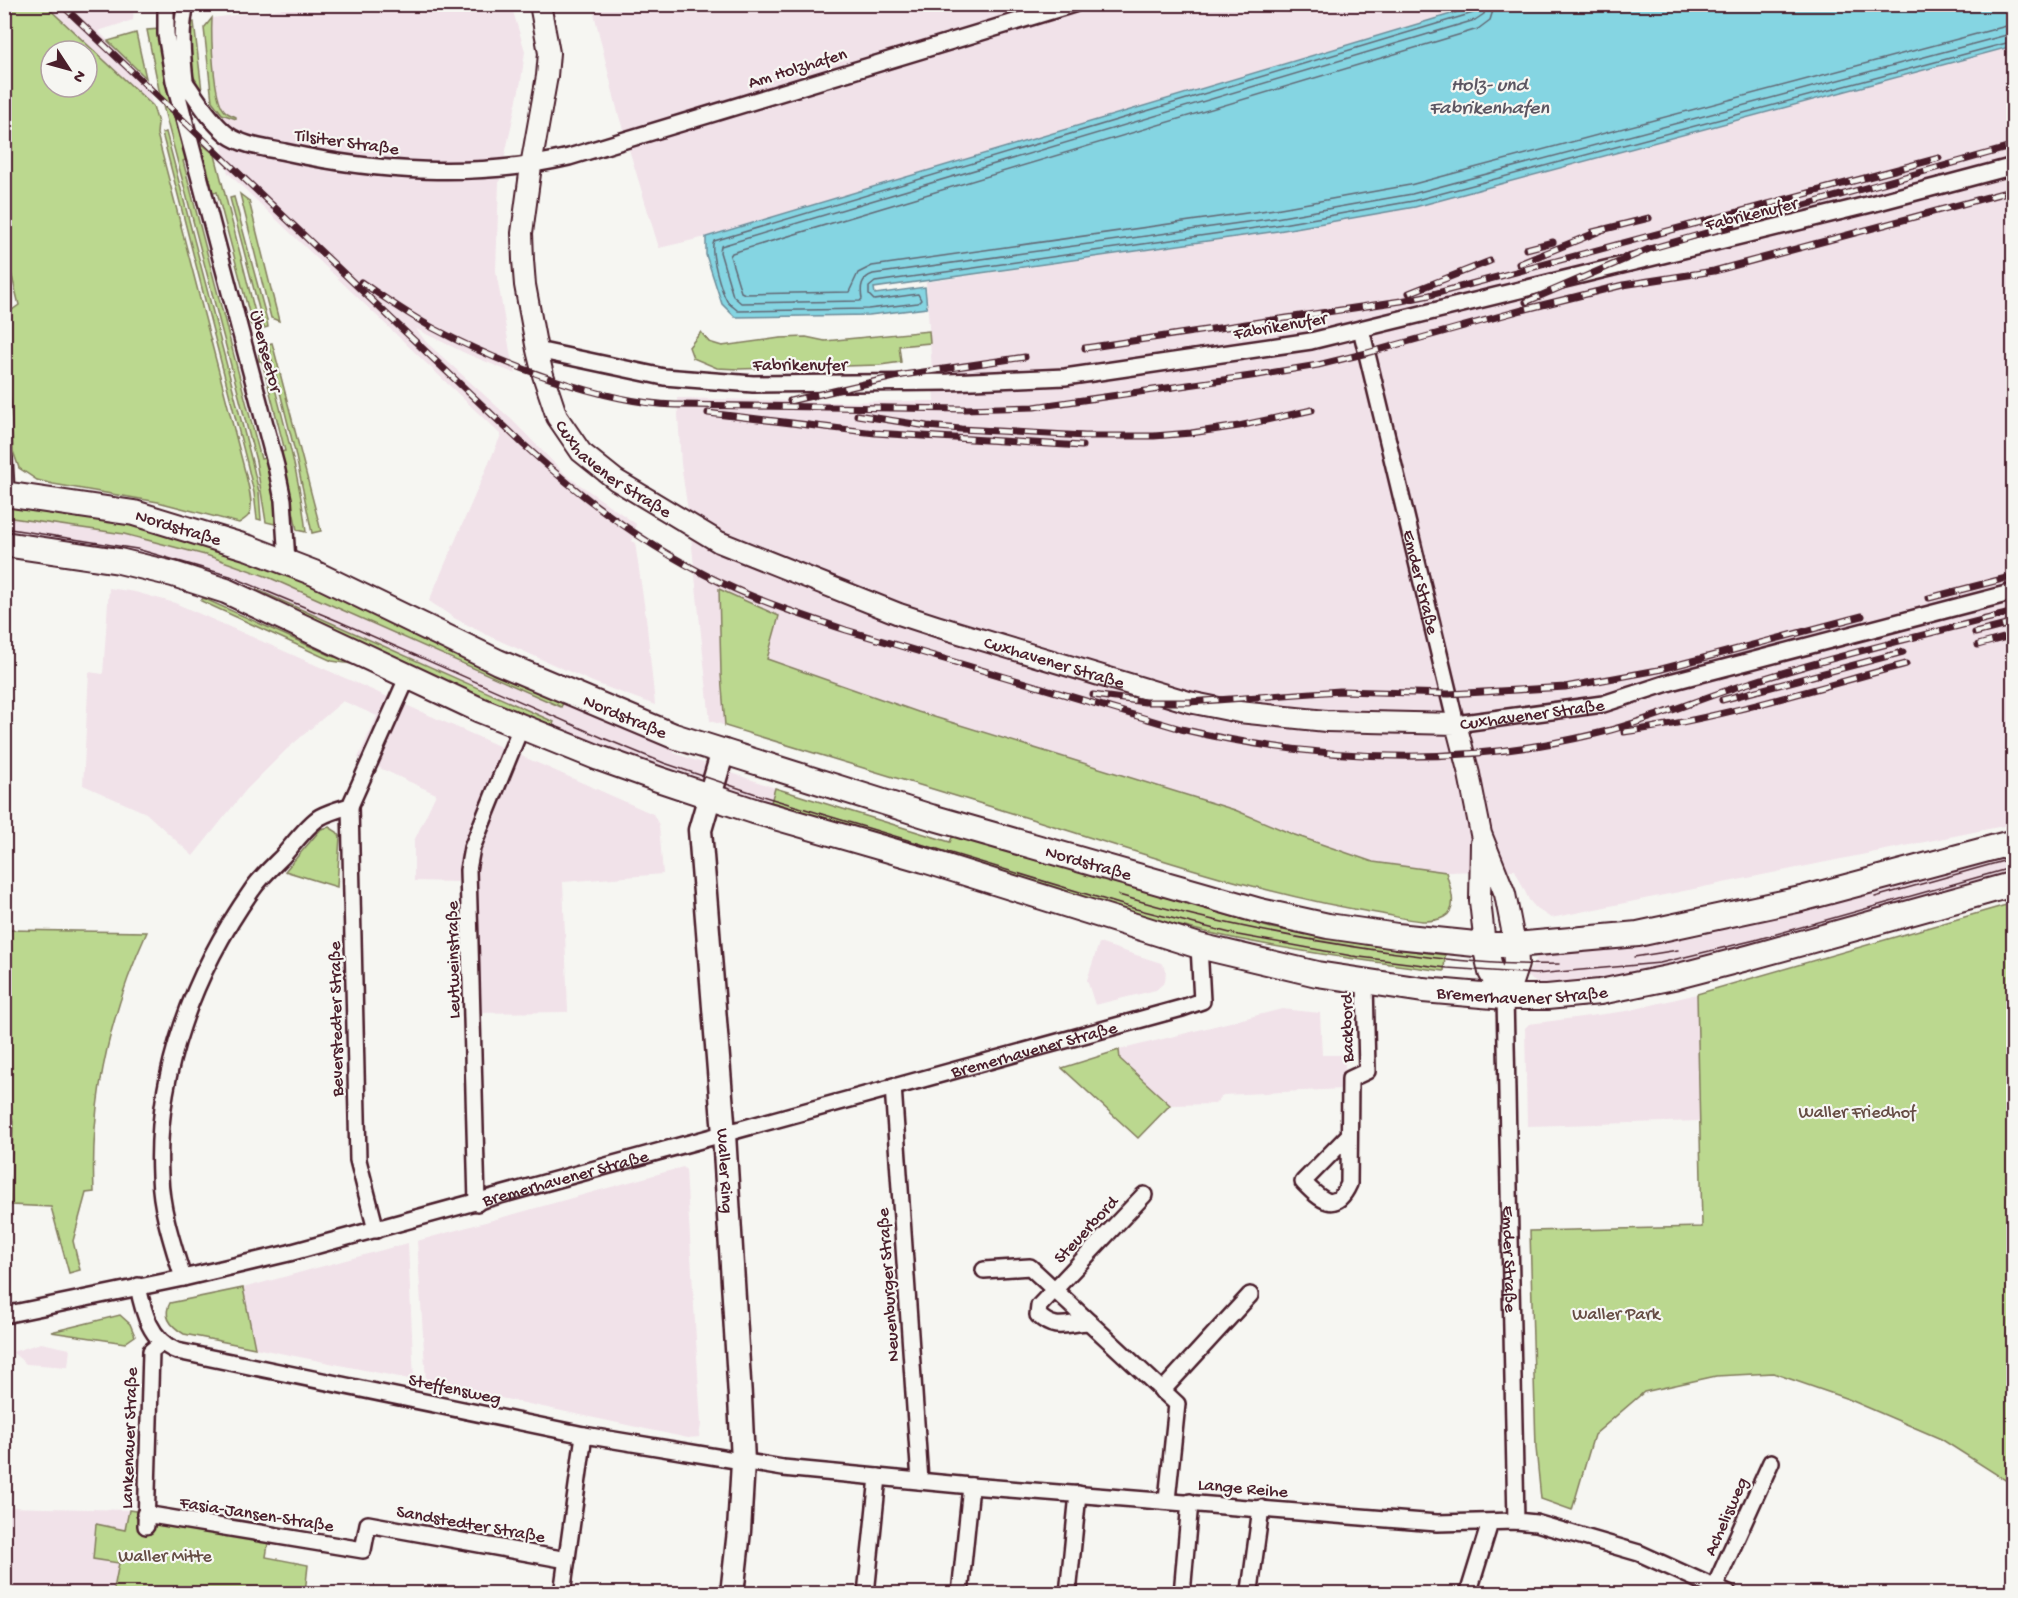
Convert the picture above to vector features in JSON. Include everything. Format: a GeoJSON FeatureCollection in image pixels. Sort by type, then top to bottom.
{"type":"FeatureCollection","features":[{"type":"Feature","properties":{"kind":"main road","name":"Nordstraße"},"geometry":{"type":"LineString","coordinates":[[5,494],[134,513],[287,561],[498,662],[627,718],[674,736],[931,817],[1260,911],[1328,926],[1485,945]]}},
{"type":"Feature","properties":{"kind":"main road"},"geometry":{"type":"LineString","coordinates":[[4,544],[119,561],[173,574],[226,591],[521,727],[599,758],[710,796],[1199,946]]}},
{"type":"Feature","properties":{"kind":"main road","name":"Waller Ring"},"geometry":{"type":"LineString","coordinates":[[723,751],[700,831],[724,1134],[743,1462],[732,1593]]}},
{"type":"Feature","properties":{"kind":"main road"},"geometry":{"type":"LineString","coordinates":[[1485,945],[1515,945],[1638,934],[1801,900],[2013,842]]}},
{"type":"Feature","properties":{"kind":"main road","name":"Bremerhavener Straße"},"geometry":{"type":"LineString","coordinates":[[1199,946],[1317,975],[1454,993],[1547,997],[1600,992],[1678,976],[2013,884]]}},
{"type":"Feature","properties":{"kind":"main road","name":"Emder Straße"},"geometry":{"type":"LineString","coordinates":[[1485,945],[1491,972],[1506,997]]}},
{"type":"Feature","properties":{"kind":"main road","name":"Emder Straße"},"geometry":{"type":"LineString","coordinates":[[1506,997],[1516,964],[1515,945]]}},
{"type":"Feature","properties":{"kind":"street","name":"Überseetor"},"geometry":{"type":"LineString","coordinates":[[166,4],[166,34],[171,64],[276,466],[285,512],[287,561]]}},
{"type":"Feature","properties":{"kind":"street","name":"Überseetor"},"geometry":{"type":"LineString","coordinates":[[186,4],[181,49],[194,153]]}},
{"type":"Feature","properties":{"kind":"street","name":"Cuxhavener Straße"},"geometry":{"type":"LineString","coordinates":[[540,4],[549,53],[522,233],[525,285],[537,350],[557,417],[581,452],[616,480],[700,531],[730,546],[899,614],[1189,702],[1239,712],[1326,721],[1456,724],[1603,704],[1674,681],[2013,592]]}},
{"type":"Feature","properties":{"kind":"street","name":"Am Holzhafen"},"geometry":{"type":"LineString","coordinates":[[531,166],[578,154],[1074,4]]}},
{"type":"Feature","properties":{"kind":"street","name":"Tilsiter Straße"},"geometry":{"type":"LineString","coordinates":[[185,82],[218,126],[230,136],[259,146],[329,162],[383,168],[458,170],[531,166]]}},
{"type":"Feature","properties":{"kind":"street","name":"Fabrikenufer"},"geometry":{"type":"LineString","coordinates":[[537,350],[664,377],[753,384],[950,382],[1065,377],[1311,341],[1871,204],[2013,166]]}},
{"type":"Feature","properties":{"kind":"street","name":"Emder Straße"},"geometry":{"type":"LineString","coordinates":[[1361,329],[1469,774],[1481,834],[1506,894],[1515,945]]}},
{"type":"Feature","properties":{"kind":"street"},"geometry":{"type":"LineString","coordinates":[[4,458],[5,494]]}},
{"type":"Feature","properties":{"kind":"street"},"geometry":{"type":"LineString","coordinates":[[183,1278],[161,1199],[159,1173],[164,1096],[181,1030],[200,977],[227,928],[253,888],[318,818],[350,806],[408,676]]}},
{"type":"Feature","properties":{"kind":"street","name":"Leutweinstraße"},"geometry":{"type":"LineString","coordinates":[[477,1203],[468,870],[472,848],[521,727]]}},
{"type":"Feature","properties":{"kind":"street","name":"Beverstedter Straße"},"geometry":{"type":"LineString","coordinates":[[350,806],[358,1160],[376,1230]]}},
{"type":"Feature","properties":{"kind":"street","name":"Emder Straße"},"geometry":{"type":"LineString","coordinates":[[1481,834],[1480,901],[1485,945]]}},
{"type":"Feature","properties":{"kind":"street","name":"Bremerhavener Straße"},"geometry":{"type":"LineString","coordinates":[[4,1315],[183,1278],[376,1230],[893,1086],[1028,1052],[1202,1001],[1203,976],[1199,946]]}},
{"type":"Feature","properties":{"kind":"street","name":"Backbord"},"geometry":{"type":"LineString","coordinates":[[1349,1135],[1350,1079],[1366,1071],[1365,982]]}},
{"type":"Feature","properties":{"kind":"street","name":"Emder Straße"},"geometry":{"type":"LineString","coordinates":[[1506,997],[1516,1521]]}},
{"type":"Feature","properties":{"kind":"street","name":"Neuenburger Straße"},"geometry":{"type":"LineString","coordinates":[[893,1086],[920,1481]]}},
{"type":"Feature","properties":{"kind":"street","name":"Steuerbord"},"geometry":{"type":"LineString","coordinates":[[1089,1322],[1056,1326],[1048,1324],[1038,1315],[1039,1306],[1144,1195]]}},
{"type":"Feature","properties":{"kind":"street","name":"Steuerbord"},"geometry":{"type":"LineString","coordinates":[[984,1270],[1030,1267],[1050,1283],[1054,1290],[1178,1404],[1167,1500]]}},
{"type":"Feature","properties":{"kind":"street"},"geometry":{"type":"LineString","coordinates":[[138,1286],[143,1310],[154,1333],[156,1347]]}},
{"type":"Feature","properties":{"kind":"street"},"geometry":{"type":"LineString","coordinates":[[1162,1391],[1250,1295]]}},
{"type":"Feature","properties":{"kind":"street","name":"Steffensweg"},"geometry":{"type":"LineString","coordinates":[[156,1347],[584,1435],[743,1462]]}},
{"type":"Feature","properties":{"kind":"street","name":"Lankenauer Straße"},"geometry":{"type":"LineString","coordinates":[[145,1520],[156,1347]]}},
{"type":"Feature","properties":{"kind":"street"},"geometry":{"type":"LineString","coordinates":[[562,1593],[584,1435]]}},
{"type":"Feature","properties":{"kind":"street","name":"Lange Reihe"},"geometry":{"type":"LineString","coordinates":[[743,1462],[971,1486],[1437,1523],[1516,1521],[1536,1523],[1639,1553],[1722,1590]]}},
{"type":"Feature","properties":{"kind":"street","name":"Achelisweg"},"geometry":{"type":"LineString","coordinates":[[1722,1590],[1771,1462]]}},
{"type":"Feature","properties":{"kind":"street"},"geometry":{"type":"LineString","coordinates":[[866,1593],[878,1477]]}},
{"type":"Feature","properties":{"kind":"street"},"geometry":{"type":"LineString","coordinates":[[960,1593],[971,1486]]}},
{"type":"Feature","properties":{"kind":"street"},"geometry":{"type":"LineString","coordinates":[[1068,1593],[1078,1494]]}},
{"type":"Feature","properties":{"kind":"street"},"geometry":{"type":"LineString","coordinates":[[1182,1593],[1190,1502]]}},
{"type":"Feature","properties":{"kind":"street"},"geometry":{"type":"LineString","coordinates":[[1253,1593],[1250,1590],[1261,1508]]}},
{"type":"Feature","properties":{"kind":"street","name":"Fasia-Jansen-Straße"},"geometry":{"type":"LineString","coordinates":[[145,1520],[363,1550],[368,1524]]}},
{"type":"Feature","properties":{"kind":"street"},"geometry":{"type":"LineString","coordinates":[[1468,1593],[1490,1523]]}},
{"type":"Feature","properties":{"kind":"street","name":"Sandstedter Straße"},"geometry":{"type":"LineString","coordinates":[[368,1524],[567,1560]]}},
{"type":"Feature","properties":{"kind":"shaded area"},"geometry":{"type":"Polygon","coordinates":[[[45,5],[134,5],[133,20],[98,31],[146,78],[153,106],[99,56],[99,39],[81,39],[45,5]]]}},
{"type":"Feature","properties":{"kind":"shaded area"},"geometry":{"type":"Polygon","coordinates":[[[312,5],[511,5],[525,51],[521,81],[499,183],[496,271],[516,374],[467,354],[416,329],[426,342],[513,421],[566,475],[636,524],[632,541],[635,543],[646,617],[655,705],[595,683],[489,636],[454,618],[429,601],[501,435],[228,173],[212,101],[204,28],[212,18],[312,5]]]}},
{"type":"Feature","properties":{"kind":"shaded area"},"geometry":{"type":"Polygon","coordinates":[[[592,5],[1481,5],[706,237],[659,248],[618,113],[592,5]]]}},
{"type":"Feature","properties":{"kind":"shaded area"},"geometry":{"type":"Polygon","coordinates":[[[2013,46],[2013,824],[1551,918],[1537,909],[1529,900],[1515,870],[1446,872],[1453,903],[1450,912],[1445,917],[1436,920],[1413,919],[1337,907],[1246,885],[710,721],[689,518],[681,464],[677,398],[825,402],[934,401],[926,282],[1278,231],[1415,207],[2013,46]]]}},
{"type":"Feature","properties":{"kind":"shaded area"},"geometry":{"type":"Polygon","coordinates":[[[5,517],[124,534],[209,556],[268,577],[561,707],[564,701],[675,748],[674,753],[775,788],[771,802],[667,767],[665,773],[551,729],[554,722],[204,571],[122,549],[5,533],[5,517]]]}},
{"type":"Feature","properties":{"kind":"shaded area"},"geometry":{"type":"Polygon","coordinates":[[[109,588],[135,592],[175,603],[653,814],[659,825],[663,874],[563,882],[568,1012],[464,1013],[460,882],[414,881],[414,841],[436,794],[358,758],[377,716],[343,701],[287,749],[246,790],[193,856],[146,813],[83,785],[89,672],[103,674],[109,588]]]}},
{"type":"Feature","properties":{"kind":"shaded area"},"geometry":{"type":"Polygon","coordinates":[[[2013,847],[2013,874],[1611,982],[1542,986],[1526,976],[1539,955],[1699,936],[2013,847]]]}},
{"type":"Feature","properties":{"kind":"shaded area"},"geometry":{"type":"Polygon","coordinates":[[[1099,943],[1161,963],[1166,970],[1165,982],[1156,990],[1095,1005],[1087,980],[1099,943]]]}},
{"type":"Feature","properties":{"kind":"shaded area"},"geometry":{"type":"Polygon","coordinates":[[[1697,994],[1700,1121],[1527,1126],[1525,1028],[1529,1024],[1627,1011],[1697,994]]]}},
{"type":"Feature","properties":{"kind":"shaded area"},"geometry":{"type":"Polygon","coordinates":[[[1282,1009],[1320,1013],[1322,1055],[1346,1055],[1343,1089],[1223,1095],[1215,1104],[1170,1105],[1120,1059],[1119,1050],[1282,1009]]]}},
{"type":"Feature","properties":{"kind":"shaded area"},"geometry":{"type":"Polygon","coordinates":[[[683,1167],[686,1170],[701,1424],[699,1437],[688,1438],[426,1382],[417,1241],[683,1167]]]}},
{"type":"Feature","properties":{"kind":"shaded area"},"geometry":{"type":"Polygon","coordinates":[[[408,1243],[414,1380],[255,1348],[243,1288],[408,1243]]]}},
{"type":"Feature","properties":{"kind":"shaded area"},"geometry":{"type":"Polygon","coordinates":[[[41,1343],[70,1349],[68,1367],[26,1364],[12,1352],[41,1343]]]}},
{"type":"Feature","properties":{"kind":"shaded area"},"geometry":{"type":"Polygon","coordinates":[[[5,1507],[129,1510],[113,1593],[5,1594],[5,1507]]]}},
{"type":"Feature","properties":{"kind":"green space"},"geometry":{"type":"Polygon","coordinates":[[[5,4],[45,5],[81,39],[39,39],[39,99],[99,99],[99,56],[153,106],[158,123],[157,134],[248,482],[251,508],[247,518],[239,523],[158,502],[53,484],[37,480],[19,468],[13,451],[11,403],[5,359],[5,315],[19,305],[4,244],[5,4]]]}},
{"type":"Feature","properties":{"kind":"green space"},"geometry":{"type":"Polygon","coordinates":[[[212,18],[212,52],[217,93],[224,110],[236,119],[222,114],[212,101],[204,28],[212,18]]]}},
{"type":"Feature","properties":{"kind":"green space"},"geometry":{"type":"Polygon","coordinates":[[[194,22],[202,91],[188,67],[188,23],[194,22]]]}},
{"type":"Feature","properties":{"kind":"green space"},"geometry":{"type":"Polygon","coordinates":[[[160,29],[175,110],[160,95],[147,30],[160,29]]]}},
{"type":"Feature","properties":{"kind":"green space"},"geometry":{"type":"Polygon","coordinates":[[[136,33],[146,78],[108,41],[136,33]]]}},
{"type":"Feature","properties":{"kind":"green space"},"geometry":{"type":"Polygon","coordinates":[[[163,106],[178,119],[188,159],[183,161],[261,459],[266,458],[276,512],[275,524],[266,522],[256,461],[163,106]]]}},
{"type":"Feature","properties":{"kind":"green space"},"geometry":{"type":"Polygon","coordinates":[[[166,132],[252,462],[259,492],[261,520],[257,519],[247,463],[162,133],[166,132]]]}},
{"type":"Feature","properties":{"kind":"green space"},"geometry":{"type":"Polygon","coordinates":[[[201,143],[215,155],[259,328],[251,325],[247,318],[250,316],[217,192],[213,193],[201,143]]]}},
{"type":"Feature","properties":{"kind":"green space"},"geometry":{"type":"Polygon","coordinates":[[[240,194],[249,201],[279,321],[271,318],[240,194]]]}},
{"type":"Feature","properties":{"kind":"green space"},"geometry":{"type":"Polygon","coordinates":[[[234,197],[267,320],[268,327],[264,328],[230,198],[234,197]]]}},
{"type":"Feature","properties":{"kind":"green space"},"geometry":{"type":"Polygon","coordinates":[[[929,331],[930,343],[899,346],[901,362],[880,365],[717,368],[693,358],[689,347],[701,332],[709,342],[722,346],[780,338],[806,337],[825,341],[929,331]]]}},
{"type":"Feature","properties":{"kind":"green space"},"geometry":{"type":"Polygon","coordinates":[[[272,343],[321,531],[312,533],[295,452],[268,344],[272,343]]]}},
{"type":"Feature","properties":{"kind":"green space"},"geometry":{"type":"Polygon","coordinates":[[[264,346],[294,462],[306,532],[297,530],[281,452],[285,451],[262,361],[259,361],[259,352],[264,346]]]}},
{"type":"Feature","properties":{"kind":"green space"},"geometry":{"type":"Polygon","coordinates":[[[5,505],[57,511],[159,530],[265,563],[399,627],[564,701],[561,707],[268,577],[209,556],[124,534],[5,517],[5,505]]]}},
{"type":"Feature","properties":{"kind":"green space"},"geometry":{"type":"Polygon","coordinates":[[[5,533],[122,549],[204,571],[262,592],[554,722],[551,729],[452,686],[329,628],[5,533]]]}},
{"type":"Feature","properties":{"kind":"green space"},"geometry":{"type":"Polygon","coordinates":[[[719,589],[779,616],[767,659],[918,712],[1235,810],[1292,834],[1373,862],[1446,872],[1452,896],[1449,913],[1430,921],[1405,919],[1242,883],[725,726],[719,589]]]}},
{"type":"Feature","properties":{"kind":"green space"},"geometry":{"type":"Polygon","coordinates":[[[203,598],[334,657],[345,655],[359,665],[332,661],[201,601],[203,598]]]}},
{"type":"Feature","properties":{"kind":"green space"},"geometry":{"type":"Polygon","coordinates":[[[775,788],[950,842],[953,835],[1271,928],[1374,946],[1445,955],[1444,971],[1336,956],[1228,937],[1113,908],[771,802],[775,788]]]}},
{"type":"Feature","properties":{"kind":"green space"},"geometry":{"type":"Polygon","coordinates":[[[329,827],[340,836],[337,887],[285,871],[321,829],[329,827]]]}},
{"type":"Feature","properties":{"kind":"green space"},"geometry":{"type":"Polygon","coordinates":[[[2013,903],[2013,1485],[1941,1439],[1848,1399],[1773,1373],[1716,1376],[1644,1392],[1594,1435],[1572,1510],[1541,1499],[1536,1448],[1530,1231],[1702,1227],[1697,994],[2013,903]]]}},
{"type":"Feature","properties":{"kind":"green space"},"geometry":{"type":"Polygon","coordinates":[[[6,930],[147,932],[123,994],[105,1059],[95,1125],[94,1192],[86,1193],[73,1241],[80,1270],[69,1273],[51,1207],[11,1205],[13,1121],[4,1086],[6,930]]]}},
{"type":"Feature","properties":{"kind":"green space"},"geometry":{"type":"Polygon","coordinates":[[[1119,1050],[1120,1059],[1170,1105],[1138,1138],[1062,1068],[1119,1050]]]}},
{"type":"Feature","properties":{"kind":"green space"},"geometry":{"type":"Polygon","coordinates":[[[243,1288],[255,1348],[184,1334],[172,1325],[168,1317],[170,1303],[243,1288]]]}},
{"type":"Feature","properties":{"kind":"green space"},"geometry":{"type":"Polygon","coordinates":[[[120,1315],[130,1324],[135,1336],[125,1343],[51,1332],[120,1315]]]}},
{"type":"Feature","properties":{"kind":"green space","name":"Waller Mitte"},"geometry":{"type":"Polygon","coordinates":[[[129,1510],[270,1532],[266,1557],[308,1565],[305,1593],[113,1594],[119,1563],[93,1559],[96,1524],[125,1530],[129,1510]]]}},
{"type":"Feature","properties":{"kind":"water","name":"Holz- und Fabrikenhafen"},"geometry":{"type":"Polygon","coordinates":[[[1481,5],[2013,5],[2013,46],[1415,207],[1278,231],[874,288],[875,294],[925,287],[927,308],[869,315],[735,317],[722,304],[706,255],[706,237],[1481,5]]]}},
{"type":"Feature","properties":{"kind":"tram line"},"geometry":{"type":"LineString","coordinates":[[4,528],[137,549],[230,576],[603,738],[664,763],[759,795],[1136,909],[1238,935],[1352,956],[1447,968],[1536,974],[1660,963],[1755,940],[2014,867]]}},
{"type":"Feature","properties":{"kind":"tram line"},"geometry":{"type":"LineString","coordinates":[[1875,897],[2014,858]]}},
{"type":"Feature","properties":{"kind":"tram line"},"geometry":{"type":"LineString","coordinates":[[1119,895],[1216,921],[1349,946],[1470,961],[1559,964]]}},
{"type":"Feature","properties":{"kind":"tram line"},"geometry":{"type":"LineString","coordinates":[[1634,957],[1678,950]]}},
{"type":"Feature","properties":{"kind":"railway"},"geometry":{"type":"LineString","coordinates":[[61,4],[524,445],[570,485],[618,522],[695,569],[752,596],[846,630],[1181,729],[1284,748],[1388,756],[1492,752],[1544,745],[1595,734],[1779,674],[2014,612]]}},
{"type":"Feature","properties":{"kind":"railway"},"geometry":{"type":"LineString","coordinates":[[1526,302],[1649,249],[2014,146]]}},
{"type":"Feature","properties":{"kind":"railway"},"geometry":{"type":"LineString","coordinates":[[1085,348],[1430,295],[1939,158]]}},
{"type":"Feature","properties":{"kind":"railway"},"geometry":{"type":"LineString","coordinates":[[361,282],[425,324],[489,355],[584,389],[646,403],[964,409],[1034,407],[1318,365],[1623,285],[1714,271],[2014,190]]}},
{"type":"Feature","properties":{"kind":"railway"},"geometry":{"type":"LineString","coordinates":[[1593,232],[1649,218]]}},
{"type":"Feature","properties":{"kind":"railway"},"geometry":{"type":"LineString","coordinates":[[1519,264],[1600,231]]}},
{"type":"Feature","properties":{"kind":"railway"},"geometry":{"type":"LineString","coordinates":[[1526,249],[1553,242]]}},
{"type":"Feature","properties":{"kind":"railway"},"geometry":{"type":"LineString","coordinates":[[1409,293],[1490,261]]}},
{"type":"Feature","properties":{"kind":"railway"},"geometry":{"type":"LineString","coordinates":[[790,401],[903,375],[1025,357]]}},
{"type":"Feature","properties":{"kind":"railway"},"geometry":{"type":"LineString","coordinates":[[857,415],[961,429],[1085,436],[1154,436],[1239,426],[1312,410]]}},
{"type":"Feature","properties":{"kind":"railway"},"geometry":{"type":"LineString","coordinates":[[708,413],[875,433],[1082,446]]}},
{"type":"Feature","properties":{"kind":"railway"},"geometry":{"type":"LineString","coordinates":[[1929,598],[2014,576]]}},
{"type":"Feature","properties":{"kind":"railway"},"geometry":{"type":"LineString","coordinates":[[1093,695],[1145,702],[1189,702],[1340,691],[1449,694],[1565,687],[1658,670],[1862,616]]}},
{"type":"Feature","properties":{"kind":"railway"},"geometry":{"type":"LineString","coordinates":[[1975,633],[2014,623]]}},
{"type":"Feature","properties":{"kind":"railway"},"geometry":{"type":"LineString","coordinates":[[1978,645],[2014,635]]}},
{"type":"Feature","properties":{"kind":"railway"},"geometry":{"type":"LineString","coordinates":[[1722,700],[1903,652]]}},
{"type":"Feature","properties":{"kind":"railway"},"geometry":{"type":"LineString","coordinates":[[1624,732],[1730,711],[1906,664]]}},
{"type":"Feature","properties":{"kind":"park label","name":"Waller Friedhof"},"geometry":{"type":"Point","coordinates":[1857,1111]}},
{"type":"Feature","properties":{"kind":"park label","name":"Waller Park"},"geometry":{"type":"Point","coordinates":[1616,1313]}}]}
